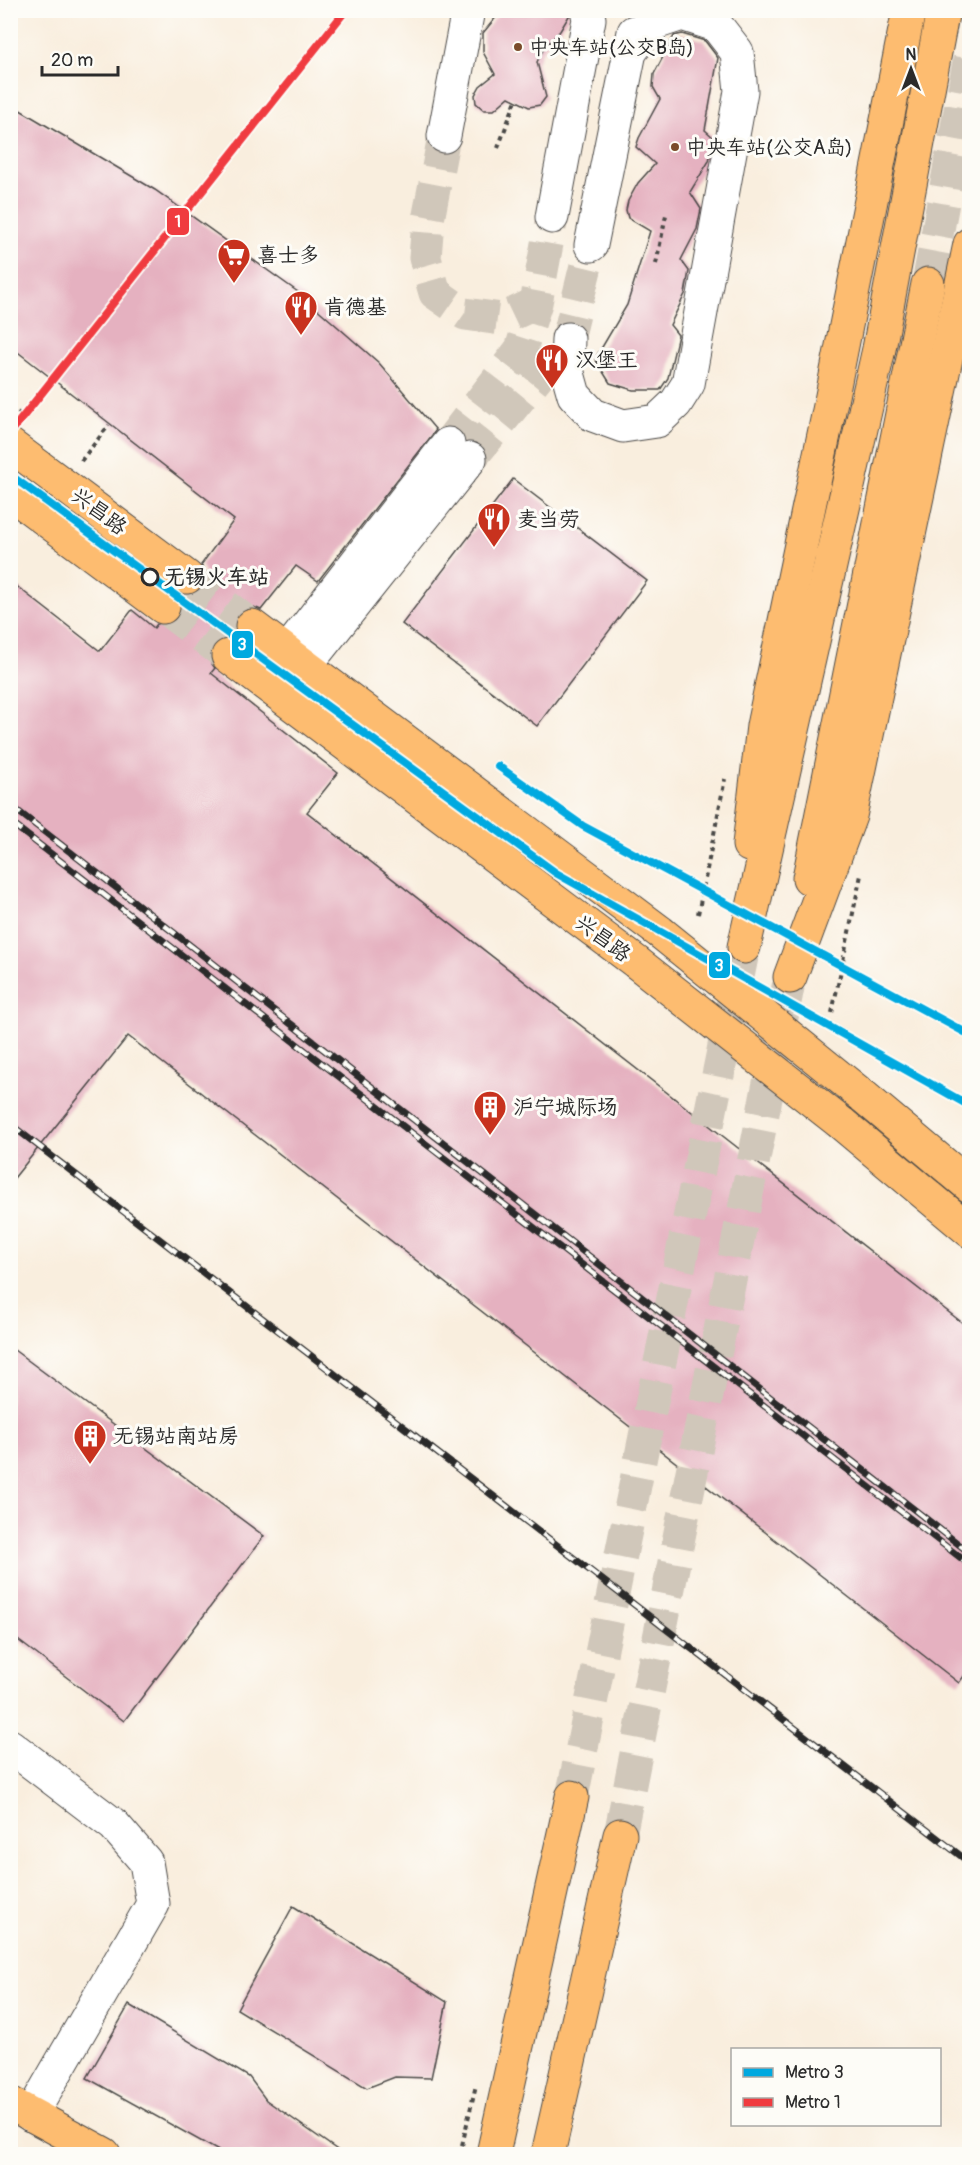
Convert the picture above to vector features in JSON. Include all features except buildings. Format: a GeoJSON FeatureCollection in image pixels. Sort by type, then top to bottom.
{"type":"FeatureCollection","features":[{"type":"Feature","properties":{"kind":"main road"},"geometry":{"type":"LineString","coordinates":[[909,10],[763,726],[750,823],[744,947],[879,349],[943,10]]}},
{"type":"Feature","properties":{"kind":"main road"},"geometry":{"type":"LineString","coordinates":[[928,284],[789,977],[850,816],[969,244]]}},
{"type":"Feature","properties":{"kind":"main road","name":"兴昌路"},"geometry":{"type":"LineString","coordinates":[[10,445],[187,577]]}},
{"type":"Feature","properties":{"kind":"main road","name":"兴昌路"},"geometry":{"type":"LineString","coordinates":[[10,492],[163,607]]}},
{"type":"Feature","properties":{"kind":"main road","name":"兴昌路"},"geometry":{"type":"LineString","coordinates":[[252,626],[660,932],[863,1096],[969,1186]]}},
{"type":"Feature","properties":{"kind":"main road","name":"兴昌路"},"geometry":{"type":"LineString","coordinates":[[228,656],[636,962],[841,1123],[969,1231]]}},
{"type":"Feature","properties":{"kind":"main road"},"geometry":{"type":"LineString","coordinates":[[493,2154],[572,1797]]}},
{"type":"Feature","properties":{"kind":"main road"},"geometry":{"type":"LineString","coordinates":[[548,2154],[620,1835]]}},
{"type":"Feature","properties":{"kind":"main road"},"geometry":{"type":"LineString","coordinates":[[21,2109],[104,2154]]}},
{"type":"Feature","properties":{"kind":"lane"},"geometry":{"type":"LineString","coordinates":[[444,136],[468,10]]}},
{"type":"Feature","properties":{"kind":"lane"},"geometry":{"type":"LineString","coordinates":[[552,217],[589,19],[587,10]]}},
{"type":"Feature","properties":{"kind":"lane"},"geometry":{"type":"LineString","coordinates":[[591,244],[638,10]]}},
{"type":"Feature","properties":{"kind":"lane"},"geometry":{"type":"LineString","coordinates":[[568,339],[567,370],[574,395],[593,415],[623,426],[657,421],[676,403],[688,384],[741,91],[737,52],[716,24],[682,14],[652,24],[630,52]]}},
{"type":"Feature","properties":{"kind":"lane"},"geometry":{"type":"LineString","coordinates":[[296,659],[459,451]]}},
{"type":"Feature","properties":{"kind":"lane"},"geometry":{"type":"LineString","coordinates":[[10,1746],[114,1825],[146,1862],[153,1904],[21,2109]]}},
{"type":"Feature","properties":{"kind":"path"},"geometry":{"type":"LineString","coordinates":[[498,148],[516,100]]}},
{"type":"Feature","properties":{"kind":"path"},"geometry":{"type":"LineString","coordinates":[[656,264],[666,215]]}},
{"type":"Feature","properties":{"kind":"path"},"geometry":{"type":"LineString","coordinates":[[81,461],[109,425]]}},
{"type":"Feature","properties":{"kind":"tunnel"},"geometry":{"type":"LineString","coordinates":[[928,284],[970,56]]}},
{"type":"Feature","properties":{"kind":"tunnel"},"geometry":{"type":"LineString","coordinates":[[444,136],[428,220],[425,258],[435,293],[465,314],[502,319],[536,303]]}},
{"type":"Feature","properties":{"kind":"tunnel"},"geometry":{"type":"LineString","coordinates":[[448,444],[521,349],[536,303],[552,217]]}},
{"type":"Feature","properties":{"kind":"tunnel"},"geometry":{"type":"LineString","coordinates":[[470,459],[568,339],[591,245]]}},
{"type":"Feature","properties":{"kind":"tunnel"},"geometry":{"type":"LineString","coordinates":[[187,577],[252,626]]}},
{"type":"Feature","properties":{"kind":"tunnel"},"geometry":{"type":"LineString","coordinates":[[163,607],[228,656]]}},
{"type":"Feature","properties":{"kind":"tunnel"},"geometry":{"type":"LineString","coordinates":[[572,1797],[744,947]]}},
{"type":"Feature","properties":{"kind":"tunnel"},"geometry":{"type":"LineString","coordinates":[[620,1835],[790,977]]}},
{"type":"Feature","properties":{"kind":"railway"},"geometry":{"type":"LineString","coordinates":[[10,805],[970,1553]]}},
{"type":"Feature","properties":{"kind":"railway"},"geometry":{"type":"LineString","coordinates":[[10,822],[970,1565]]}},
{"type":"Feature","properties":{"kind":"railway"},"geometry":{"type":"LineString","coordinates":[[10,1124],[970,1863]]}},
{"type":"Feature","properties":{"kind":"metro line","name":"1"},"geometry":{"type":"LineString","coordinates":[[10,433],[346,10]]}},
{"type":"Feature","properties":{"kind":"metro line","name":"3"},"geometry":{"type":"LineString","coordinates":[[10,475],[556,873],[970,1106]]}},
{"type":"Feature","properties":{"kind":"metro line","name":"3"},"geometry":{"type":"LineString","coordinates":[[498,766],[583,826],[970,1035]]}},
{"type":"Feature","properties":{"kind":"place","name":"中央车站(公交B岛)"},"geometry":{"type":"Point","coordinates":[518,47]}},
{"type":"Feature","properties":{"kind":"place","name":"中央车站(公交A岛)"},"geometry":{"type":"Point","coordinates":[675,147]}},
{"type":"Feature","properties":{"kind":"place","name":"喜士多"},"geometry":{"type":"Point","coordinates":[234,284]}},
{"type":"Feature","properties":{"kind":"place","name":"肯德基"},"geometry":{"type":"Point","coordinates":[301,336]}},
{"type":"Feature","properties":{"kind":"place","name":"汉堡王"},"geometry":{"type":"Point","coordinates":[552,389]}},
{"type":"Feature","properties":{"kind":"place","name":"麦当劳"},"geometry":{"type":"Point","coordinates":[494,548]}},
{"type":"Feature","properties":{"kind":"place","name":"无锡火车站"},"geometry":{"type":"Point","coordinates":[150,577]}},
{"type":"Feature","properties":{"kind":"place","name":"沪宁城际场"},"geometry":{"type":"Point","coordinates":[490,1136]}},
{"type":"Feature","properties":{"kind":"place","name":"无锡站南站房"},"geometry":{"type":"Point","coordinates":[90,1465]}}]}
